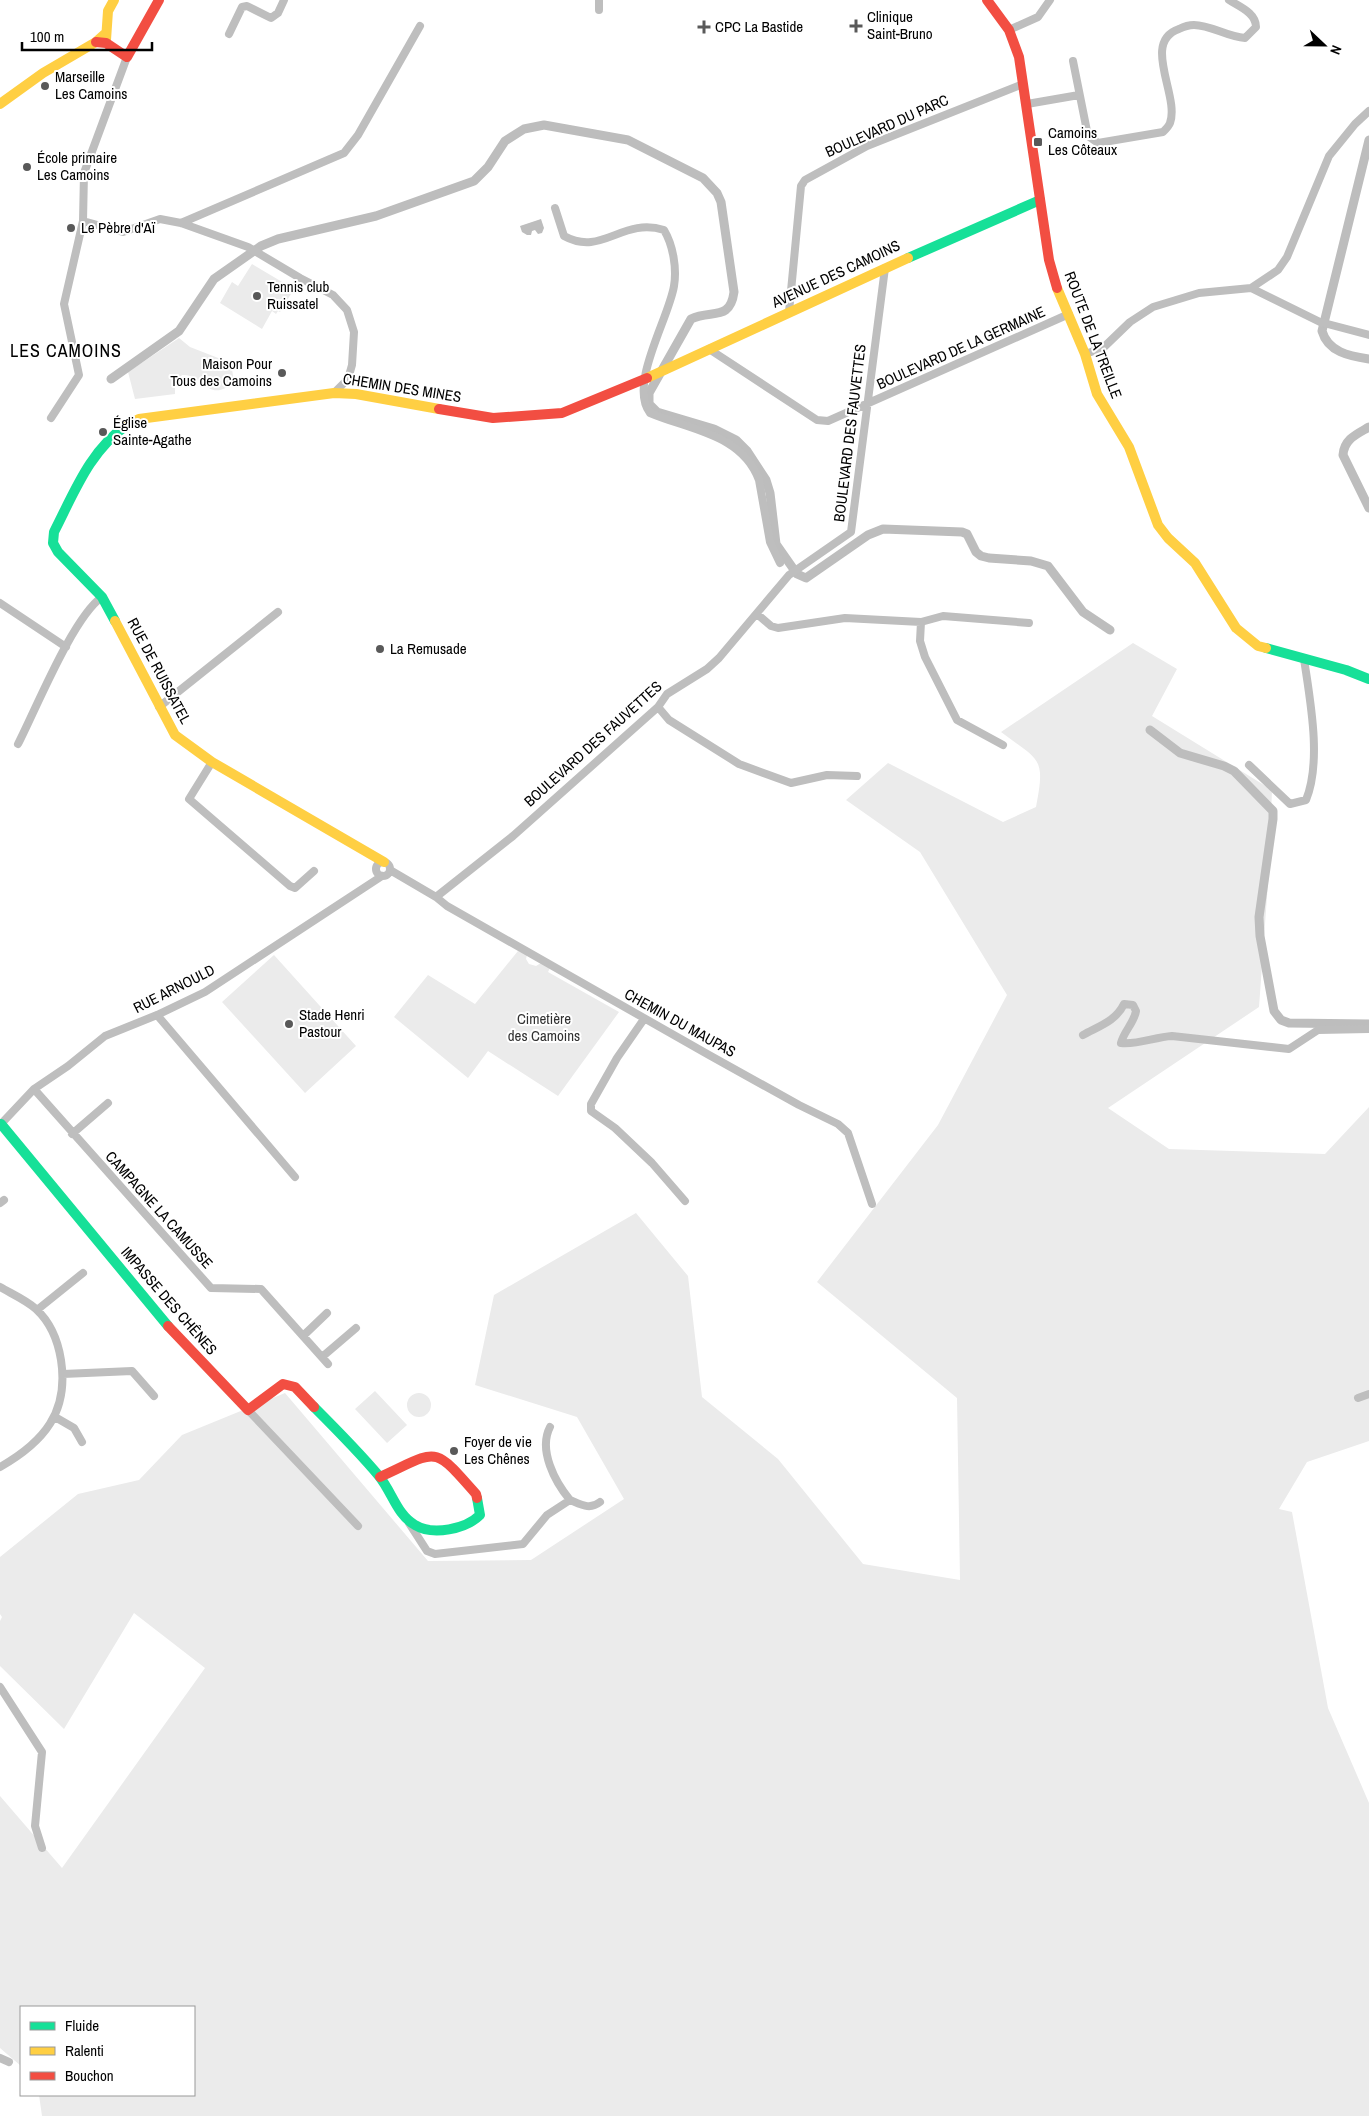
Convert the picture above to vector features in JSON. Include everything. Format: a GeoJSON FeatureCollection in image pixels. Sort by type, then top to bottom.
{"type":"FeatureCollection","features":[{"type":"Feature","properties":{"kind":"street"},"geometry":{"type":"LineString","coordinates":[[103,40],[108,11],[114,0]]}},
{"type":"Feature","properties":{"kind":"street"},"geometry":{"type":"LineString","coordinates":[[51,418],[79,376],[64,304],[83,221],[84,173],[127,57],[159,0]]}},
{"type":"Feature","properties":{"kind":"street"},"geometry":{"type":"LineString","coordinates":[[229,34],[242,7],[247,6],[271,18],[278,14],[284,0]]}},
{"type":"Feature","properties":{"kind":"street"},"geometry":{"type":"LineString","coordinates":[[599,0],[599,10]]}},
{"type":"Feature","properties":{"kind":"street","name":"ROUTE DE LA TREILLE"},"geometry":{"type":"LineString","coordinates":[[987,0],[1008,30],[1018,52],[1049,260],[1057,288],[1085,354],[1098,394],[1129,447],[1158,525],[1168,538],[1195,563],[1213,588],[1228,615],[1244,636],[1258,646],[1369,679]]}},
{"type":"Feature","properties":{"kind":"street"},"geometry":{"type":"LineString","coordinates":[[1008,30],[1038,16],[1050,0]]}},
{"type":"Feature","properties":{"kind":"street"},"geometry":{"type":"LineString","coordinates":[[1073,61],[1088,136],[1098,143],[1163,132],[1170,124],[1171,113],[1162,50],[1165,38],[1172,31],[1193,24],[1234,38],[1245,38],[1256,27],[1256,21],[1250,12],[1229,0]]}},
{"type":"Feature","properties":{"kind":"street"},"geometry":{"type":"LineString","coordinates":[[181,223],[344,153],[358,134],[420,26]]}},
{"type":"Feature","properties":{"kind":"street"},"geometry":{"type":"LineString","coordinates":[[103,40],[127,57]]}},
{"type":"Feature","properties":{"kind":"street"},"geometry":{"type":"LineString","coordinates":[[0,104],[43,73],[103,40]]}},
{"type":"Feature","properties":{"kind":"street","name":"BOULEVARD DU PARC"},"geometry":{"type":"LineString","coordinates":[[790,312],[801,186],[805,180],[867,146],[1023,84]]}},
{"type":"Feature","properties":{"kind":"street"},"geometry":{"type":"LineString","coordinates":[[1027,104],[1079,95]]}},
{"type":"Feature","properties":{"kind":"street"},"geometry":{"type":"LineString","coordinates":[[1085,354],[1103,348],[1130,322],[1154,307],[1199,293],[1251,288],[1278,270],[1286,257],[1329,156],[1354,124],[1369,111]]}},
{"type":"Feature","properties":{"kind":"street","name":"AVENUE DES CAMOINS"},"geometry":{"type":"LineString","coordinates":[[649,377],[885,268],[1040,200]]}},
{"type":"Feature","properties":{"kind":"street"},"geometry":{"type":"LineString","coordinates":[[555,208],[564,236],[575,242],[590,244],[632,229],[651,226],[664,230],[671,243],[674,284],[650,353],[649,377],[643,400],[644,407],[650,413],[726,441],[736,447],[750,462],[755,470],[763,497],[770,542],[780,564]]}},
{"type":"Feature","properties":{"kind":"street"},"geometry":{"type":"LineString","coordinates":[[83,221],[123,232],[160,219],[181,223],[248,246],[333,294],[347,310],[354,332],[352,365],[348,379],[334,393]]}},
{"type":"Feature","properties":{"kind":"street","name":"BOULEVARD DES FAUVETTES"},"geometry":{"type":"LineString","coordinates":[[436,897],[512,836],[658,708],[667,694],[707,669],[719,658],[798,568],[851,532],[885,268]]}},
{"type":"Feature","properties":{"kind":"street"},"geometry":{"type":"LineString","coordinates":[[1251,288],[1320,322],[1369,335]]}},
{"type":"Feature","properties":{"kind":"street","name":"BOULEVARD DE LA GERMAINE"},"geometry":{"type":"LineString","coordinates":[[709,349],[816,420],[828,422],[1069,314]]}},
{"type":"Feature","properties":{"kind":"street","name":"CHEMIN DES MINES"},"geometry":{"type":"LineString","coordinates":[[80,480],[91,460],[125,425],[139,419],[334,393],[356,394],[493,418],[562,413],[649,377]]}},
{"type":"Feature","properties":{"kind":"street","name":"RUE DE RUISSATEL"},"geometry":{"type":"LineString","coordinates":[[80,480],[54,532],[53,543],[58,552],[102,597],[175,735],[212,762],[371,856],[382,869]]}},
{"type":"Feature","properties":{"kind":"street"},"geometry":{"type":"LineString","coordinates":[[18,744],[66,647],[86,612],[92,604],[102,597]]}},
{"type":"Feature","properties":{"kind":"street"},"geometry":{"type":"LineString","coordinates":[[0,603],[66,647]]}},
{"type":"Feature","properties":{"kind":"street"},"geometry":{"type":"LineString","coordinates":[[159,707],[278,612]]}},
{"type":"Feature","properties":{"kind":"street"},"geometry":{"type":"LineString","coordinates":[[758,614],[771,626],[778,628],[845,618],[921,622],[944,616],[1028,623]]}},
{"type":"Feature","properties":{"kind":"street"},"geometry":{"type":"LineString","coordinates":[[921,622],[920,641],[925,657],[957,720],[1002,745]]}},
{"type":"Feature","properties":{"kind":"street"},"geometry":{"type":"LineString","coordinates":[[1249,765],[1290,804],[1306,800],[1310,790],[1313,754],[1311,713],[1304,659]]}},
{"type":"Feature","properties":{"kind":"street"},"geometry":{"type":"LineString","coordinates":[[658,708],[669,720],[739,764],[790,783],[827,775],[857,776]]}},
{"type":"Feature","properties":{"kind":"street"},"geometry":{"type":"LineString","coordinates":[[212,762],[189,799],[290,886],[295,888],[300,885],[314,871]]}},
{"type":"Feature","properties":{"kind":"street"},"geometry":{"type":"LineString","coordinates":[[382,869],[436,897]]}},
{"type":"Feature","properties":{"kind":"street","name":"RUE ARNOULD"},"geometry":{"type":"LineString","coordinates":[[1,1124],[34,1089],[68,1066],[105,1036],[157,1015],[205,992],[368,885],[382,869]]}},
{"type":"Feature","properties":{"kind":"street","name":"CHEMIN DU MAUPAS"},"geometry":{"type":"LineString","coordinates":[[436,897],[447,906],[644,1019],[799,1105],[838,1124],[848,1133],[872,1204]]}},
{"type":"Feature","properties":{"kind":"street"},"geometry":{"type":"LineString","coordinates":[[1083,1035],[1119,1014],[1124,1004],[1133,1005],[1136,1011],[1135,1018],[1123,1034],[1121,1043],[1129,1044],[1154,1037],[1172,1036],[1289,1049],[1318,1030],[1369,1029]]}},
{"type":"Feature","properties":{"kind":"street"},"geometry":{"type":"LineString","coordinates":[[157,1015],[295,1177]]}},
{"type":"Feature","properties":{"kind":"street"},"geometry":{"type":"LineString","coordinates":[[644,1019],[617,1058],[590,1104],[591,1111],[615,1128],[652,1162],[685,1202]]}},
{"type":"Feature","properties":{"kind":"street","name":"CAMPAGNE LA CAMUSSE"},"geometry":{"type":"LineString","coordinates":[[34,1089],[72,1134],[211,1288],[260,1289],[328,1364]]}},
{"type":"Feature","properties":{"kind":"street"},"geometry":{"type":"LineString","coordinates":[[72,1134],[108,1103]]}},
{"type":"Feature","properties":{"kind":"street","name":"IMPASSE DES CHÊNES"},"geometry":{"type":"LineString","coordinates":[[1,1124],[104,1250],[213,1374],[248,1410]]}},
{"type":"Feature","properties":{"kind":"street"},"geometry":{"type":"LineString","coordinates":[[37,1310],[83,1273]]}},
{"type":"Feature","properties":{"kind":"street"},"geometry":{"type":"LineString","coordinates":[[0,1287],[37,1310],[54,1334],[63,1374],[61,1401],[55,1417],[36,1440],[18,1457],[0,1467]]}},
{"type":"Feature","properties":{"kind":"street"},"geometry":{"type":"LineString","coordinates":[[303,1336],[327,1313]]}},
{"type":"Feature","properties":{"kind":"street"},"geometry":{"type":"LineString","coordinates":[[322,1357],[356,1328]]}},
{"type":"Feature","properties":{"kind":"street"},"geometry":{"type":"LineString","coordinates":[[63,1374],[132,1371],[154,1396]]}},
{"type":"Feature","properties":{"kind":"street"},"geometry":{"type":"LineString","coordinates":[[358,1526],[248,1410],[275,1388],[289,1384],[295,1387],[380,1477],[427,1551],[435,1554],[486,1547],[515,1546],[528,1539],[547,1515],[570,1500]]}},
{"type":"Feature","properties":{"kind":"street"},"geometry":{"type":"LineString","coordinates":[[1358,1398],[1369,1394]]}},
{"type":"Feature","properties":{"kind":"street"},"geometry":{"type":"LineString","coordinates":[[55,1417],[74,1428],[82,1442]]}},
{"type":"Feature","properties":{"kind":"street"},"geometry":{"type":"LineString","coordinates":[[550,1427],[545,1441],[546,1450],[553,1472],[570,1500],[586,1506],[594,1506],[600,1502]]}},
{"type":"Feature","properties":{"kind":"street"},"geometry":{"type":"LineString","coordinates":[[380,1477],[429,1455],[439,1456],[448,1462],[476,1494],[479,1503],[480,1515],[470,1524],[424,1529],[416,1527],[407,1519]]}},
{"type":"Feature","properties":{"kind":"street"},"geometry":{"type":"LineString","coordinates":[[0,1687],[42,1752],[35,1826],[42,1848]]}},
{"type":"Feature","properties":{"kind":"street"},"geometry":{"type":"LineString","coordinates":[[0,2058],[9,2062]]}},
{"type":"Feature","properties":{"kind":"green space","name":"Tennis club Ruissatel"},"geometry":{"type":"Polygon","coordinates":[[[252,264],[294,289],[280,312],[278,311],[276,314],[272,311],[262,329],[220,303],[232,282],[238,286],[252,264]]]}},
{"type":"Feature","properties":{"kind":"green space"},"geometry":{"type":"Polygon","coordinates":[[[179,338],[190,347],[231,363],[234,382],[218,390],[206,386],[196,378],[182,375],[175,384],[175,394],[135,399],[128,372],[179,338]]]}},
{"type":"Feature","properties":{"kind":"green space"},"geometry":{"type":"Polygon","coordinates":[[[1133,643],[1177,669],[1152,716],[1272,790],[1269,869],[1259,1007],[1108,1108],[1169,1149],[1325,1154],[1369,1107],[1369,1441],[1307,1462],[1279,1509],[1292,1512],[1328,1708],[1369,1803],[1369,2116],[42,2116],[39,2096],[195,2096],[195,2006],[20,2006],[20,2065],[0,2048],[0,1796],[62,1868],[205,1668],[134,1613],[64,1729],[0,1666],[0,1621],[2,1617],[0,1614],[0,1557],[78,1494],[139,1480],[182,1435],[285,1393],[428,1561],[531,1560],[624,1499],[577,1417],[475,1385],[494,1295],[636,1213],[688,1276],[702,1397],[778,1459],[863,1564],[960,1580],[957,1398],[817,1282],[938,1125],[1007,995],[920,852],[846,800],[888,763],[1003,822],[1036,807],[1040,778],[1036,761],[1031,755],[1001,732],[1133,643]]]}},
{"type":"Feature","properties":{"kind":"green space","name":"Cimetière des Camoins"},"geometry":{"type":"Polygon","coordinates":[[[518,951],[527,955],[526,959],[529,964],[536,966],[541,963],[550,968],[548,972],[619,1012],[558,1096],[488,1051],[468,1078],[394,1017],[428,975],[475,1004],[518,951]]]}},
{"type":"Feature","properties":{"kind":"green space","name":"Stade Henri Pastour"},"geometry":{"type":"Polygon","coordinates":[[[274,955],[356,1046],[305,1093],[222,1002],[274,955]]]}},
{"type":"Feature","properties":{"kind":"green space"},"geometry":{"type":"Polygon","coordinates":[[[375,1391],[407,1425],[387,1443],[355,1409],[375,1391]]]}},
{"type":"Feature","properties":{"kind":"green space"},"geometry":{"type":"Polygon","coordinates":[[[419,1393],[424,1394],[430,1400],[430,1410],[424,1416],[419,1417],[414,1416],[408,1410],[407,1405],[408,1400],[414,1394],[419,1393]]]}},
{"type":"Feature","properties":{"kind":"shaded area"},"geometry":{"type":"Polygon","coordinates":[[[541,219],[544,228],[542,233],[538,234],[535,230],[532,231],[531,235],[527,235],[522,232],[520,226],[541,219]]]}},
{"type":"Feature","properties":{"kind":"waterway"},"geometry":{"type":"LineString","coordinates":[[111,379],[179,331],[214,279],[261,246],[278,239],[376,216],[474,181],[488,167],[505,141],[524,129],[544,125],[628,140],[703,178],[717,193],[721,202],[734,292],[732,301],[724,311],[691,319],[649,393],[649,404],[657,412],[714,429],[736,440],[747,451],[766,480],[770,493],[776,544],[797,574],[806,578],[868,535],[883,529],[962,532],[967,534],[976,552],[981,556],[1031,561],[1048,566],[1083,612],[1110,630]]}},
{"type":"Feature","properties":{"kind":"waterway"},"geometry":{"type":"LineString","coordinates":[[1369,140],[1322,331],[1329,344],[1340,352],[1369,359]]}},
{"type":"Feature","properties":{"kind":"waterway"},"geometry":{"type":"LineString","coordinates":[[1369,427],[1349,441],[1343,455],[1369,508]]}},
{"type":"Feature","properties":{"kind":"waterway"},"geometry":{"type":"LineString","coordinates":[[1150,730],[1180,753],[1224,766],[1234,771],[1273,811],[1259,917],[1260,936],[1274,1011],[1281,1020],[1289,1023],[1369,1024]]}},
{"type":"Feature","properties":{"kind":"traffic: fast"},"geometry":{"type":"LineString","coordinates":[[908,258],[1040,200]]}},
{"type":"Feature","properties":{"kind":"traffic: fast"},"geometry":{"type":"LineString","coordinates":[[115,621],[102,597],[58,552],[53,543],[54,532],[84,473],[103,447],[127,425]]}},
{"type":"Feature","properties":{"kind":"traffic: fast"},"geometry":{"type":"LineString","coordinates":[[1266,648],[1346,670],[1369,679]]}},
{"type":"Feature","properties":{"kind":"traffic: fast"},"geometry":{"type":"LineString","coordinates":[[1,1124],[168,1326]]}},
{"type":"Feature","properties":{"kind":"traffic: fast"},"geometry":{"type":"LineString","coordinates":[[314,1407],[379,1476],[395,1503],[409,1521],[415,1525],[431,1530],[440,1530],[466,1524],[480,1515],[477,1498]]}},
{"type":"Feature","properties":{"kind":"traffic: slow"},"geometry":{"type":"LineString","coordinates":[[106,40],[108,11],[114,0]]}},
{"type":"Feature","properties":{"kind":"traffic: slow"},"geometry":{"type":"LineString","coordinates":[[0,104],[43,73],[96,42],[106,33]]}},
{"type":"Feature","properties":{"kind":"traffic: slow"},"geometry":{"type":"LineString","coordinates":[[647,378],[908,258]]}},
{"type":"Feature","properties":{"kind":"traffic: slow"},"geometry":{"type":"LineString","coordinates":[[1057,288],[1085,354],[1097,394],[1129,447],[1158,525],[1168,538],[1195,563],[1236,628],[1258,646],[1266,648]]}},
{"type":"Feature","properties":{"kind":"traffic: slow"},"geometry":{"type":"LineString","coordinates":[[127,425],[139,419],[334,393],[356,394],[439,409]]}},
{"type":"Feature","properties":{"kind":"traffic: slow"},"geometry":{"type":"LineString","coordinates":[[115,621],[175,735],[212,762],[384,862]]}},
{"type":"Feature","properties":{"kind":"traffic: jam"},"geometry":{"type":"LineString","coordinates":[[96,42],[106,43],[127,57],[159,0]]}},
{"type":"Feature","properties":{"kind":"traffic: jam"},"geometry":{"type":"LineString","coordinates":[[987,0],[1009,30],[1019,57],[1049,260],[1057,288]]}},
{"type":"Feature","properties":{"kind":"traffic: jam"},"geometry":{"type":"LineString","coordinates":[[439,409],[493,418],[562,413],[647,378]]}},
{"type":"Feature","properties":{"kind":"traffic: jam"},"geometry":{"type":"LineString","coordinates":[[168,1326],[248,1410],[283,1384],[295,1387],[314,1407]]}},
{"type":"Feature","properties":{"kind":"traffic: jam"},"geometry":{"type":"LineString","coordinates":[[380,1477],[414,1461],[425,1457],[434,1457],[451,1466],[476,1494],[477,1498]]}},
{"type":"Feature","properties":{"kind":"place","name":"Clinique Saint-Bruno"},"geometry":{"type":"Point","coordinates":[856,26]}},
{"type":"Feature","properties":{"kind":"place","name":"CPC La Bastide"},"geometry":{"type":"Point","coordinates":[704,27]}},
{"type":"Feature","properties":{"kind":"place","name":"Marseille Les Camoins"},"geometry":{"type":"Point","coordinates":[45,86]}},
{"type":"Feature","properties":{"kind":"place","name":"Camoins Les Côteaux"},"geometry":{"type":"Point","coordinates":[1038,142]}},
{"type":"Feature","properties":{"kind":"place","name":"École primaire Les Camoins"},"geometry":{"type":"Point","coordinates":[27,167]}},
{"type":"Feature","properties":{"kind":"place","name":"Le Pèbre d'Aï"},"geometry":{"type":"Point","coordinates":[71,228]}},
{"type":"Feature","properties":{"kind":"place","name":"Tennis club Ruissatel"},"geometry":{"type":"Point","coordinates":[257,296]}},
{"type":"Feature","properties":{"kind":"place","name":"Maison Pour Tous des Camoins"},"geometry":{"type":"Point","coordinates":[282,373]}},
{"type":"Feature","properties":{"kind":"place","name":"Église Sainte-Agathe"},"geometry":{"type":"Point","coordinates":[103,432]}},
{"type":"Feature","properties":{"kind":"place","name":"La Remusade"},"geometry":{"type":"Point","coordinates":[380,649]}},
{"type":"Feature","properties":{"kind":"place","name":"Stade Henri Pastour"},"geometry":{"type":"Point","coordinates":[289,1024]}},
{"type":"Feature","properties":{"kind":"place","name":"Foyer de vie Les Chênes"},"geometry":{"type":"Point","coordinates":[454,1451]}},
{"type":"Feature","properties":{"kind":"district","name":"LES CAMOINS"},"geometry":{"type":"Point","coordinates":[66,351]}}]}
